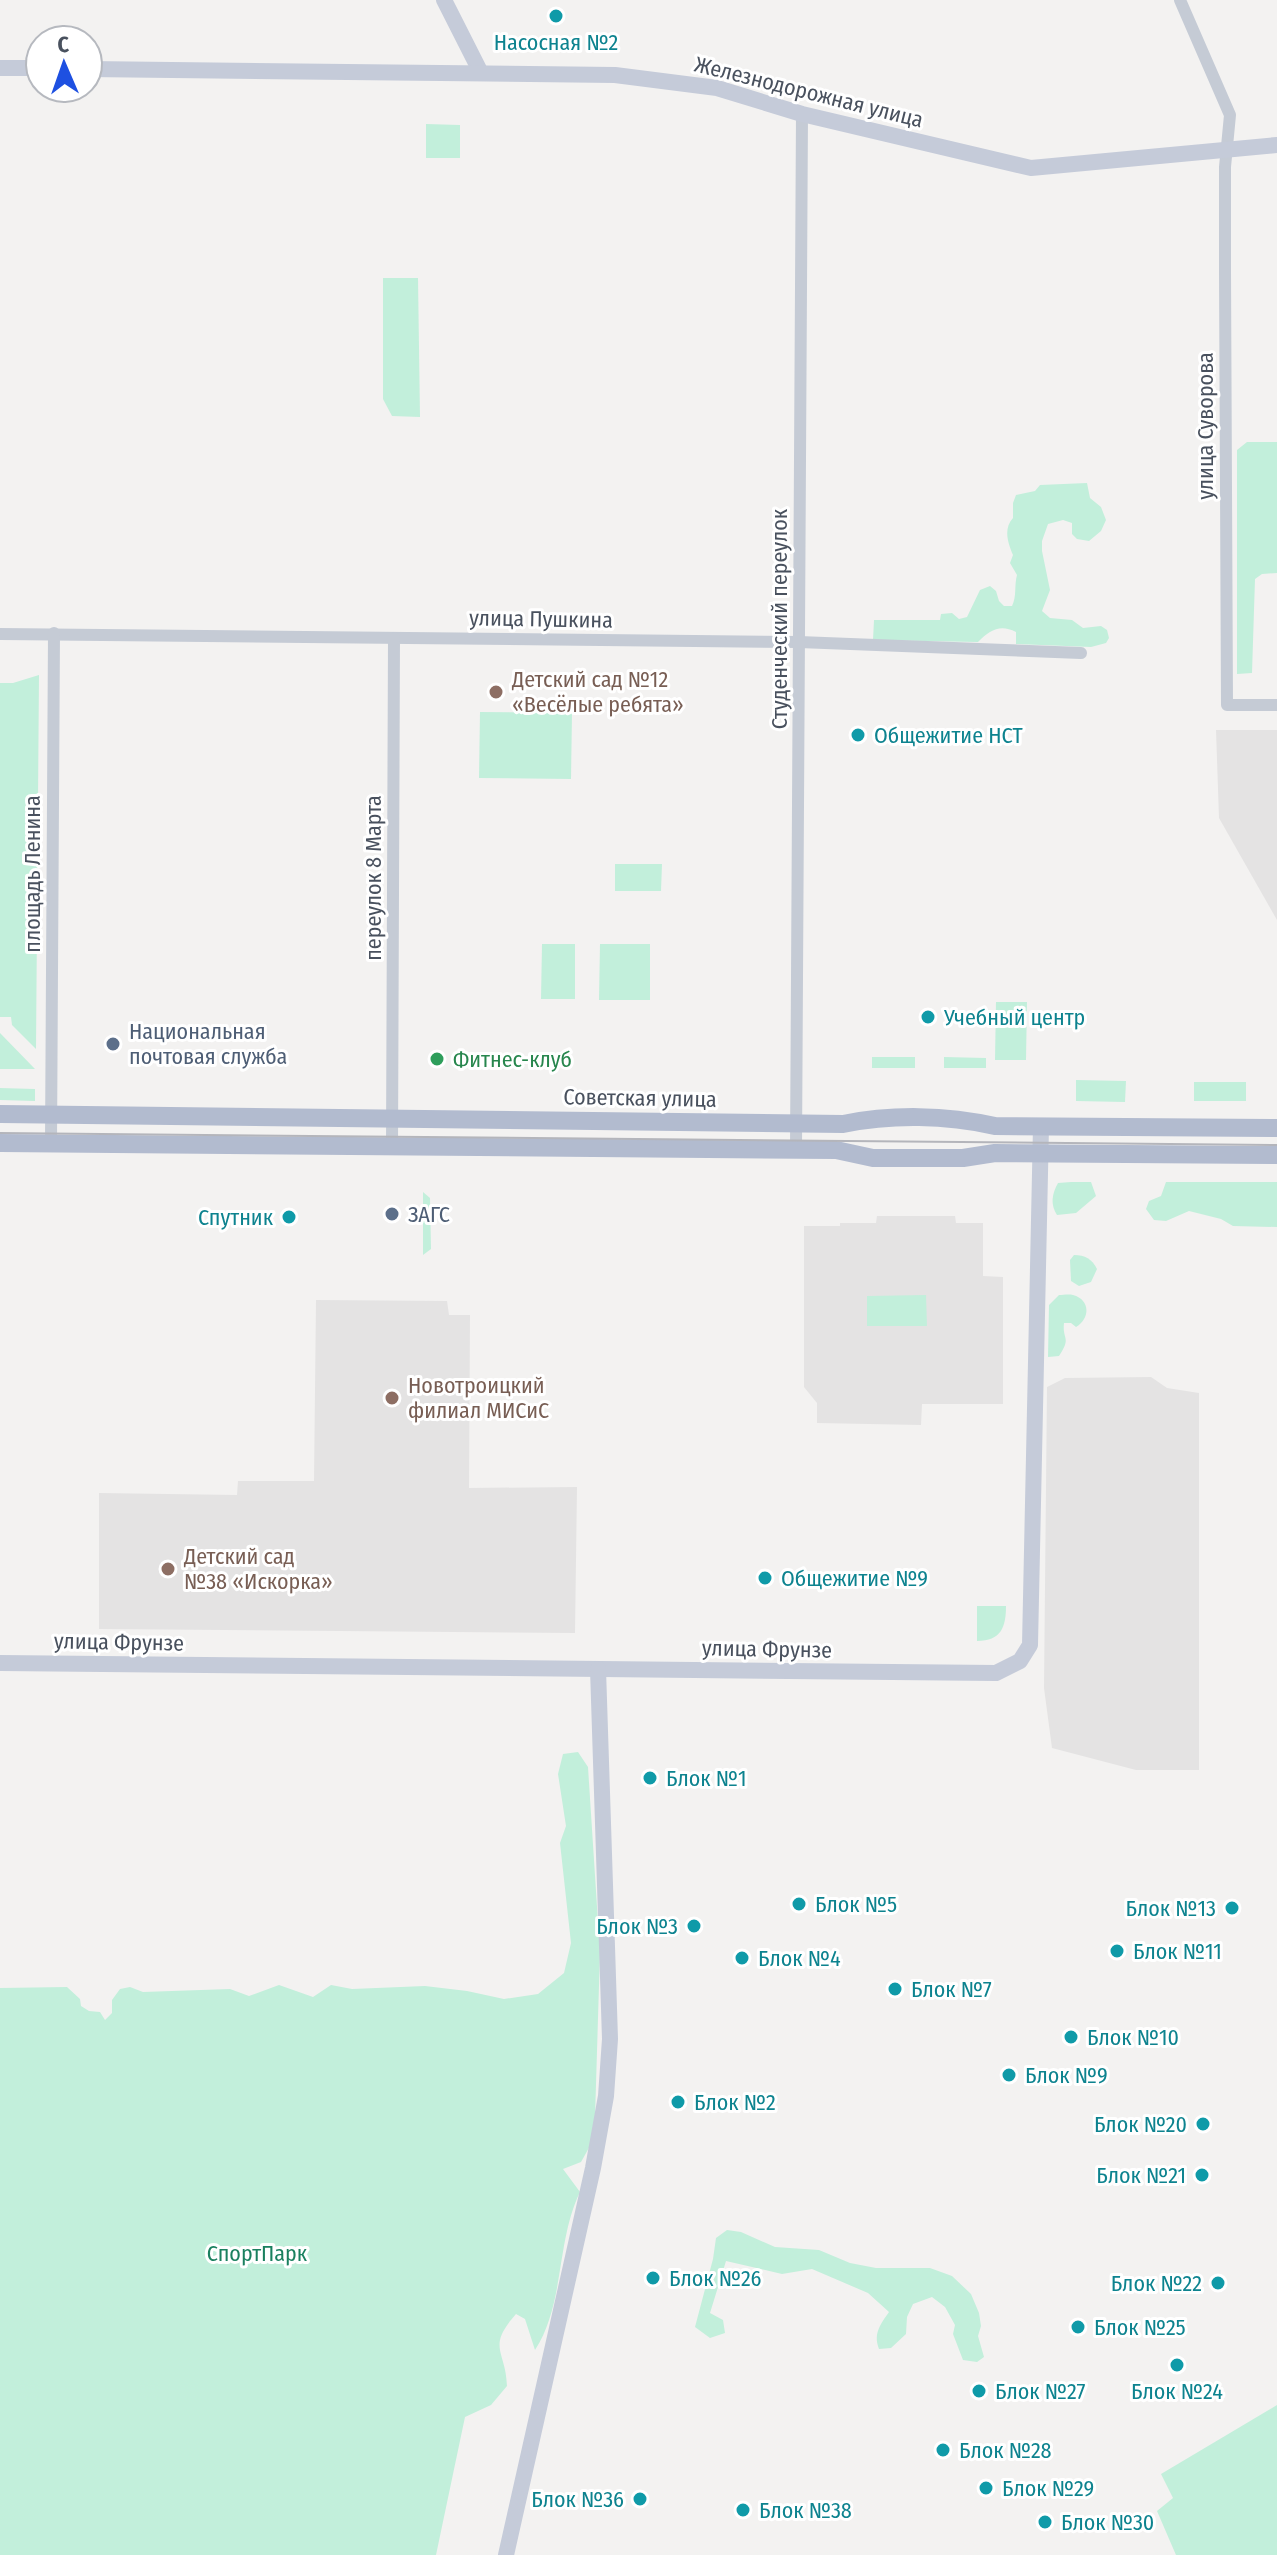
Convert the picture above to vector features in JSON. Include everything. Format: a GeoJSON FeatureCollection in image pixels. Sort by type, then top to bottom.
{"type":"FeatureCollection","features":[{"type":"Feature","properties":{"kind":"main road","name":"Советская улица"},"geometry":{"type":"LineString","coordinates":[[0,1114],[796,1124],[843,1124],[873,1118],[963,1118],[995,1126],[1277,1128]]}},
{"type":"Feature","properties":{"kind":"main road"},"geometry":{"type":"LineString","coordinates":[[0,1143],[796,1150],[843,1151],[873,1158],[963,1158],[995,1153],[1277,1155]]}},
{"type":"Feature","properties":{"kind":"street"},"geometry":{"type":"LineString","coordinates":[[444,0],[481,73]]}},
{"type":"Feature","properties":{"kind":"street","name":"улица Суворова"},"geometry":{"type":"LineString","coordinates":[[1180,0],[1230,115],[1225,271],[1227,705],[1277,705]]}},
{"type":"Feature","properties":{"kind":"street"},"geometry":{"type":"LineString","coordinates":[[0,68],[24,68]]}},
{"type":"Feature","properties":{"kind":"street","name":"Железнодорожная улица"},"geometry":{"type":"LineString","coordinates":[[104,69],[615,75],[717,88],[802,114],[1031,168],[1277,145]]}},
{"type":"Feature","properties":{"kind":"street","name":"Студенческий переулок"},"geometry":{"type":"LineString","coordinates":[[796,1150],[802,114]]}},
{"type":"Feature","properties":{"kind":"street","name":"площадь Ленина"},"geometry":{"type":"LineString","coordinates":[[51,1143],[54,633]]}},
{"type":"Feature","properties":{"kind":"street","name":"улица Пушкина"},"geometry":{"type":"LineString","coordinates":[[0,634],[799,642],[1081,653]]}},
{"type":"Feature","properties":{"kind":"street","name":"переулок 8 Марта"},"geometry":{"type":"LineString","coordinates":[[392,1146],[394,638]]}},
{"type":"Feature","properties":{"kind":"street","name":"улица Фрунзе"},"geometry":{"type":"LineString","coordinates":[[0,1663],[996,1673],[1020,1661],[1030,1645],[1041,1126]]}},
{"type":"Feature","properties":{"kind":"street"},"geometry":{"type":"LineString","coordinates":[[506,2555],[587,2197],[606,2096],[610,2025],[598,1669]]}},
{"type":"Feature","properties":{"kind":"shaded area"},"geometry":{"type":"Polygon","coordinates":[[[1216,730],[1277,730],[1277,920],[1219,818],[1216,730]]]}},
{"type":"Feature","properties":{"kind":"shaded area"},"geometry":{"type":"Polygon","coordinates":[[[877,1216],[955,1216],[956,1223],[983,1223],[983,1276],[1003,1277],[1003,1404],[922,1404],[921,1425],[817,1423],[817,1403],[804,1387],[804,1226],[876,1223],[877,1216]]]}},
{"type":"Feature","properties":{"kind":"shaded area","name":"Новотроицкий филиал МИСиС"},"geometry":{"type":"Polygon","coordinates":[[[316,1300],[447,1301],[449,1315],[470,1315],[469,1488],[577,1487],[575,1633],[99,1629],[99,1493],[237,1495],[238,1481],[314,1481],[316,1300]]]}},
{"type":"Feature","properties":{"kind":"shaded area"},"geometry":{"type":"Polygon","coordinates":[[[1151,1377],[1167,1388],[1199,1393],[1199,1770],[1136,1770],[1052,1748],[1044,1688],[1047,1387],[1065,1378],[1151,1377]]]}},
{"type":"Feature","properties":{"kind":"green space"},"geometry":{"type":"Polygon","coordinates":[[[426,124],[460,125],[460,158],[426,158],[426,124]]]}},
{"type":"Feature","properties":{"kind":"green space"},"geometry":{"type":"Polygon","coordinates":[[[383,278],[418,278],[420,417],[392,416],[383,399],[383,278]]]}},
{"type":"Feature","properties":{"kind":"green space"},"geometry":{"type":"Polygon","coordinates":[[[1247,442],[1277,442],[1277,573],[1262,574],[1255,579],[1252,673],[1237,674],[1237,450],[1247,442]]]}},
{"type":"Feature","properties":{"kind":"green space"},"geometry":{"type":"Polygon","coordinates":[[[1087,483],[1090,498],[1101,507],[1106,520],[1101,531],[1089,541],[1077,539],[1072,534],[1072,523],[1063,520],[1048,524],[1042,551],[1050,590],[1042,611],[1050,618],[1072,620],[1083,628],[1101,626],[1107,630],[1109,638],[1106,643],[1091,647],[1016,644],[1016,632],[1005,628],[991,631],[978,642],[873,640],[874,620],[940,620],[941,614],[952,613],[959,619],[967,617],[980,590],[990,586],[1004,606],[1012,606],[1017,575],[1010,563],[1013,555],[1007,531],[1013,518],[1016,495],[1035,491],[1040,485],[1087,483]]]}},
{"type":"Feature","properties":{"kind":"green space"},"geometry":{"type":"Polygon","coordinates":[[[39,675],[36,1049],[12,1025],[11,1017],[0,1017],[0,683],[13,683],[39,675]]]}},
{"type":"Feature","properties":{"kind":"green space"},"geometry":{"type":"Polygon","coordinates":[[[480,712],[572,713],[571,779],[479,778],[480,712]]]}},
{"type":"Feature","properties":{"kind":"green space"},"geometry":{"type":"Polygon","coordinates":[[[615,864],[662,864],[661,891],[615,891],[615,864]]]}},
{"type":"Feature","properties":{"kind":"green space"},"geometry":{"type":"Polygon","coordinates":[[[542,944],[575,944],[575,999],[541,999],[542,944]]]}},
{"type":"Feature","properties":{"kind":"green space"},"geometry":{"type":"Polygon","coordinates":[[[600,944],[650,944],[650,1000],[599,1000],[600,944]]]}},
{"type":"Feature","properties":{"kind":"green space"},"geometry":{"type":"Polygon","coordinates":[[[996,1002],[1027,1002],[1026,1060],[995,1060],[996,1002]]]}},
{"type":"Feature","properties":{"kind":"green space"},"geometry":{"type":"Polygon","coordinates":[[[0,1033],[35,1069],[0,1069],[0,1033]]]}},
{"type":"Feature","properties":{"kind":"green space"},"geometry":{"type":"Polygon","coordinates":[[[872,1057],[915,1057],[915,1068],[872,1068],[872,1057]]]}},
{"type":"Feature","properties":{"kind":"green space"},"geometry":{"type":"Polygon","coordinates":[[[944,1057],[986,1058],[986,1068],[944,1068],[944,1057]]]}},
{"type":"Feature","properties":{"kind":"green space"},"geometry":{"type":"Polygon","coordinates":[[[1076,1080],[1126,1081],[1125,1102],[1076,1101],[1076,1080]]]}},
{"type":"Feature","properties":{"kind":"green space"},"geometry":{"type":"Polygon","coordinates":[[[1194,1082],[1246,1082],[1246,1101],[1194,1101],[1194,1082]]]}},
{"type":"Feature","properties":{"kind":"green space"},"geometry":{"type":"Polygon","coordinates":[[[0,1088],[35,1089],[35,1101],[0,1100],[0,1088]]]}},
{"type":"Feature","properties":{"kind":"green space"},"geometry":{"type":"Polygon","coordinates":[[[1091,1182],[1096,1196],[1076,1213],[1057,1215],[1053,1203],[1056,1187],[1058,1183],[1091,1182]]]}},
{"type":"Feature","properties":{"kind":"green space"},"geometry":{"type":"Polygon","coordinates":[[[1166,1182],[1277,1182],[1277,1227],[1233,1226],[1221,1219],[1189,1211],[1166,1221],[1154,1220],[1146,1209],[1149,1201],[1161,1196],[1166,1182]]]}},
{"type":"Feature","properties":{"kind":"green space"},"geometry":{"type":"Polygon","coordinates":[[[423,1192],[430,1198],[431,1249],[423,1255],[423,1192]]]}},
{"type":"Feature","properties":{"kind":"green space"},"geometry":{"type":"Polygon","coordinates":[[[1074,1255],[1088,1258],[1097,1269],[1091,1282],[1079,1286],[1071,1281],[1070,1260],[1074,1255]]]}},
{"type":"Feature","properties":{"kind":"green space"},"geometry":{"type":"Polygon","coordinates":[[[926,1295],[927,1326],[867,1326],[867,1296],[926,1295]]]}},
{"type":"Feature","properties":{"kind":"green space"},"geometry":{"type":"Polygon","coordinates":[[[1059,1295],[1079,1297],[1086,1305],[1086,1315],[1076,1327],[1064,1323],[1066,1342],[1063,1350],[1059,1356],[1048,1357],[1049,1305],[1059,1295]]]}},
{"type":"Feature","properties":{"kind":"green space"},"geometry":{"type":"Polygon","coordinates":[[[977,1606],[1006,1606],[1003,1626],[992,1638],[977,1641],[977,1606]]]}},
{"type":"Feature","properties":{"kind":"green space","name":"СпортПарк"},"geometry":{"type":"Polygon","coordinates":[[[578,1752],[588,1767],[600,1953],[595,2117],[590,2146],[581,2162],[563,2169],[580,2192],[567,2231],[556,2293],[545,2332],[535,2350],[525,2319],[516,2314],[502,2335],[500,2349],[507,2386],[491,2405],[465,2417],[436,2555],[0,2555],[0,1988],[67,1987],[80,1999],[81,2006],[100,2012],[105,2020],[112,2013],[112,2000],[120,1989],[130,1987],[143,1992],[230,1989],[249,1996],[279,1985],[313,1997],[331,1985],[352,1989],[425,1986],[504,1999],[538,1994],[564,1973],[571,1943],[560,1843],[566,1826],[558,1774],[563,1754],[578,1752]]]}},
{"type":"Feature","properties":{"kind":"green space"},"geometry":{"type":"Polygon","coordinates":[[[727,2230],[741,2232],[775,2247],[819,2250],[850,2263],[876,2268],[930,2268],[952,2276],[971,2294],[979,2313],[981,2326],[978,2336],[984,2357],[977,2362],[963,2360],[953,2334],[955,2325],[945,2307],[932,2297],[913,2304],[907,2317],[906,2334],[891,2348],[879,2349],[877,2334],[889,2312],[868,2293],[812,2269],[782,2274],[726,2261],[710,2313],[723,2320],[725,2333],[710,2338],[695,2327],[716,2238],[727,2230]]]}},
{"type":"Feature","properties":{"kind":"green space"},"geometry":{"type":"Polygon","coordinates":[[[1277,2405],[1277,2555],[1176,2555],[1157,2511],[1173,2498],[1161,2474],[1277,2405]]]}},
{"type":"Feature","properties":{"kind":"tram line"},"geometry":{"type":"LineString","coordinates":[[0,1133],[1277,1145]]}},
{"type":"Feature","properties":{"kind":"place","name":"Насосная №2"},"geometry":{"type":"Point","coordinates":[556,16]}},
{"type":"Feature","properties":{"kind":"place","name":"Детский сад №12 «Весёлые ребята»"},"geometry":{"type":"Point","coordinates":[496,692]}},
{"type":"Feature","properties":{"kind":"place","name":"Общежитие НСТ"},"geometry":{"type":"Point","coordinates":[858,735]}},
{"type":"Feature","properties":{"kind":"place","name":"Учебный центр"},"geometry":{"type":"Point","coordinates":[928,1017]}},
{"type":"Feature","properties":{"kind":"place","name":"Национальная почтовая служба"},"geometry":{"type":"Point","coordinates":[113,1044]}},
{"type":"Feature","properties":{"kind":"place","name":"Фитнес-клуб"},"geometry":{"type":"Point","coordinates":[437,1059]}},
{"type":"Feature","properties":{"kind":"place","name":"ЗАГС"},"geometry":{"type":"Point","coordinates":[392,1214]}},
{"type":"Feature","properties":{"kind":"place","name":"Спутник"},"geometry":{"type":"Point","coordinates":[289,1217]}},
{"type":"Feature","properties":{"kind":"place","name":"Новотроицкий филиал МИСиС"},"geometry":{"type":"Point","coordinates":[392,1398]}},
{"type":"Feature","properties":{"kind":"place","name":"Детский сад №38 «Искорка»"},"geometry":{"type":"Point","coordinates":[168,1569]}},
{"type":"Feature","properties":{"kind":"place","name":"Общежитие №9"},"geometry":{"type":"Point","coordinates":[765,1578]}},
{"type":"Feature","properties":{"kind":"place","name":"Блок №1"},"geometry":{"type":"Point","coordinates":[650,1778]}},
{"type":"Feature","properties":{"kind":"place","name":"Блок №5"},"geometry":{"type":"Point","coordinates":[799,1904]}},
{"type":"Feature","properties":{"kind":"place","name":"Блок №13"},"geometry":{"type":"Point","coordinates":[1232,1908]}},
{"type":"Feature","properties":{"kind":"place","name":"Блок №3"},"geometry":{"type":"Point","coordinates":[694,1926]}},
{"type":"Feature","properties":{"kind":"place","name":"Блок №11"},"geometry":{"type":"Point","coordinates":[1117,1951]}},
{"type":"Feature","properties":{"kind":"place","name":"Блок №4"},"geometry":{"type":"Point","coordinates":[742,1958]}},
{"type":"Feature","properties":{"kind":"place","name":"Блок №7"},"geometry":{"type":"Point","coordinates":[895,1989]}},
{"type":"Feature","properties":{"kind":"place","name":"Блок №10"},"geometry":{"type":"Point","coordinates":[1071,2037]}},
{"type":"Feature","properties":{"kind":"place","name":"Блок №9"},"geometry":{"type":"Point","coordinates":[1009,2075]}},
{"type":"Feature","properties":{"kind":"place","name":"Блок №2"},"geometry":{"type":"Point","coordinates":[678,2102]}},
{"type":"Feature","properties":{"kind":"place","name":"Блок №20"},"geometry":{"type":"Point","coordinates":[1203,2124]}},
{"type":"Feature","properties":{"kind":"place","name":"Блок №21"},"geometry":{"type":"Point","coordinates":[1202,2175]}},
{"type":"Feature","properties":{"kind":"place","name":"Блок №26"},"geometry":{"type":"Point","coordinates":[653,2278]}},
{"type":"Feature","properties":{"kind":"place","name":"Блок №22"},"geometry":{"type":"Point","coordinates":[1218,2283]}},
{"type":"Feature","properties":{"kind":"place","name":"Блок №25"},"geometry":{"type":"Point","coordinates":[1078,2327]}},
{"type":"Feature","properties":{"kind":"place","name":"Блок №24"},"geometry":{"type":"Point","coordinates":[1177,2365]}},
{"type":"Feature","properties":{"kind":"place","name":"Блок №27"},"geometry":{"type":"Point","coordinates":[979,2391]}},
{"type":"Feature","properties":{"kind":"place","name":"Блок №28"},"geometry":{"type":"Point","coordinates":[943,2450]}},
{"type":"Feature","properties":{"kind":"place","name":"Блок №29"},"geometry":{"type":"Point","coordinates":[986,2488]}},
{"type":"Feature","properties":{"kind":"place","name":"Блок №36"},"geometry":{"type":"Point","coordinates":[640,2499]}},
{"type":"Feature","properties":{"kind":"place","name":"Блок №38"},"geometry":{"type":"Point","coordinates":[743,2510]}},
{"type":"Feature","properties":{"kind":"place","name":"Блок №30"},"geometry":{"type":"Point","coordinates":[1045,2522]}}]}
